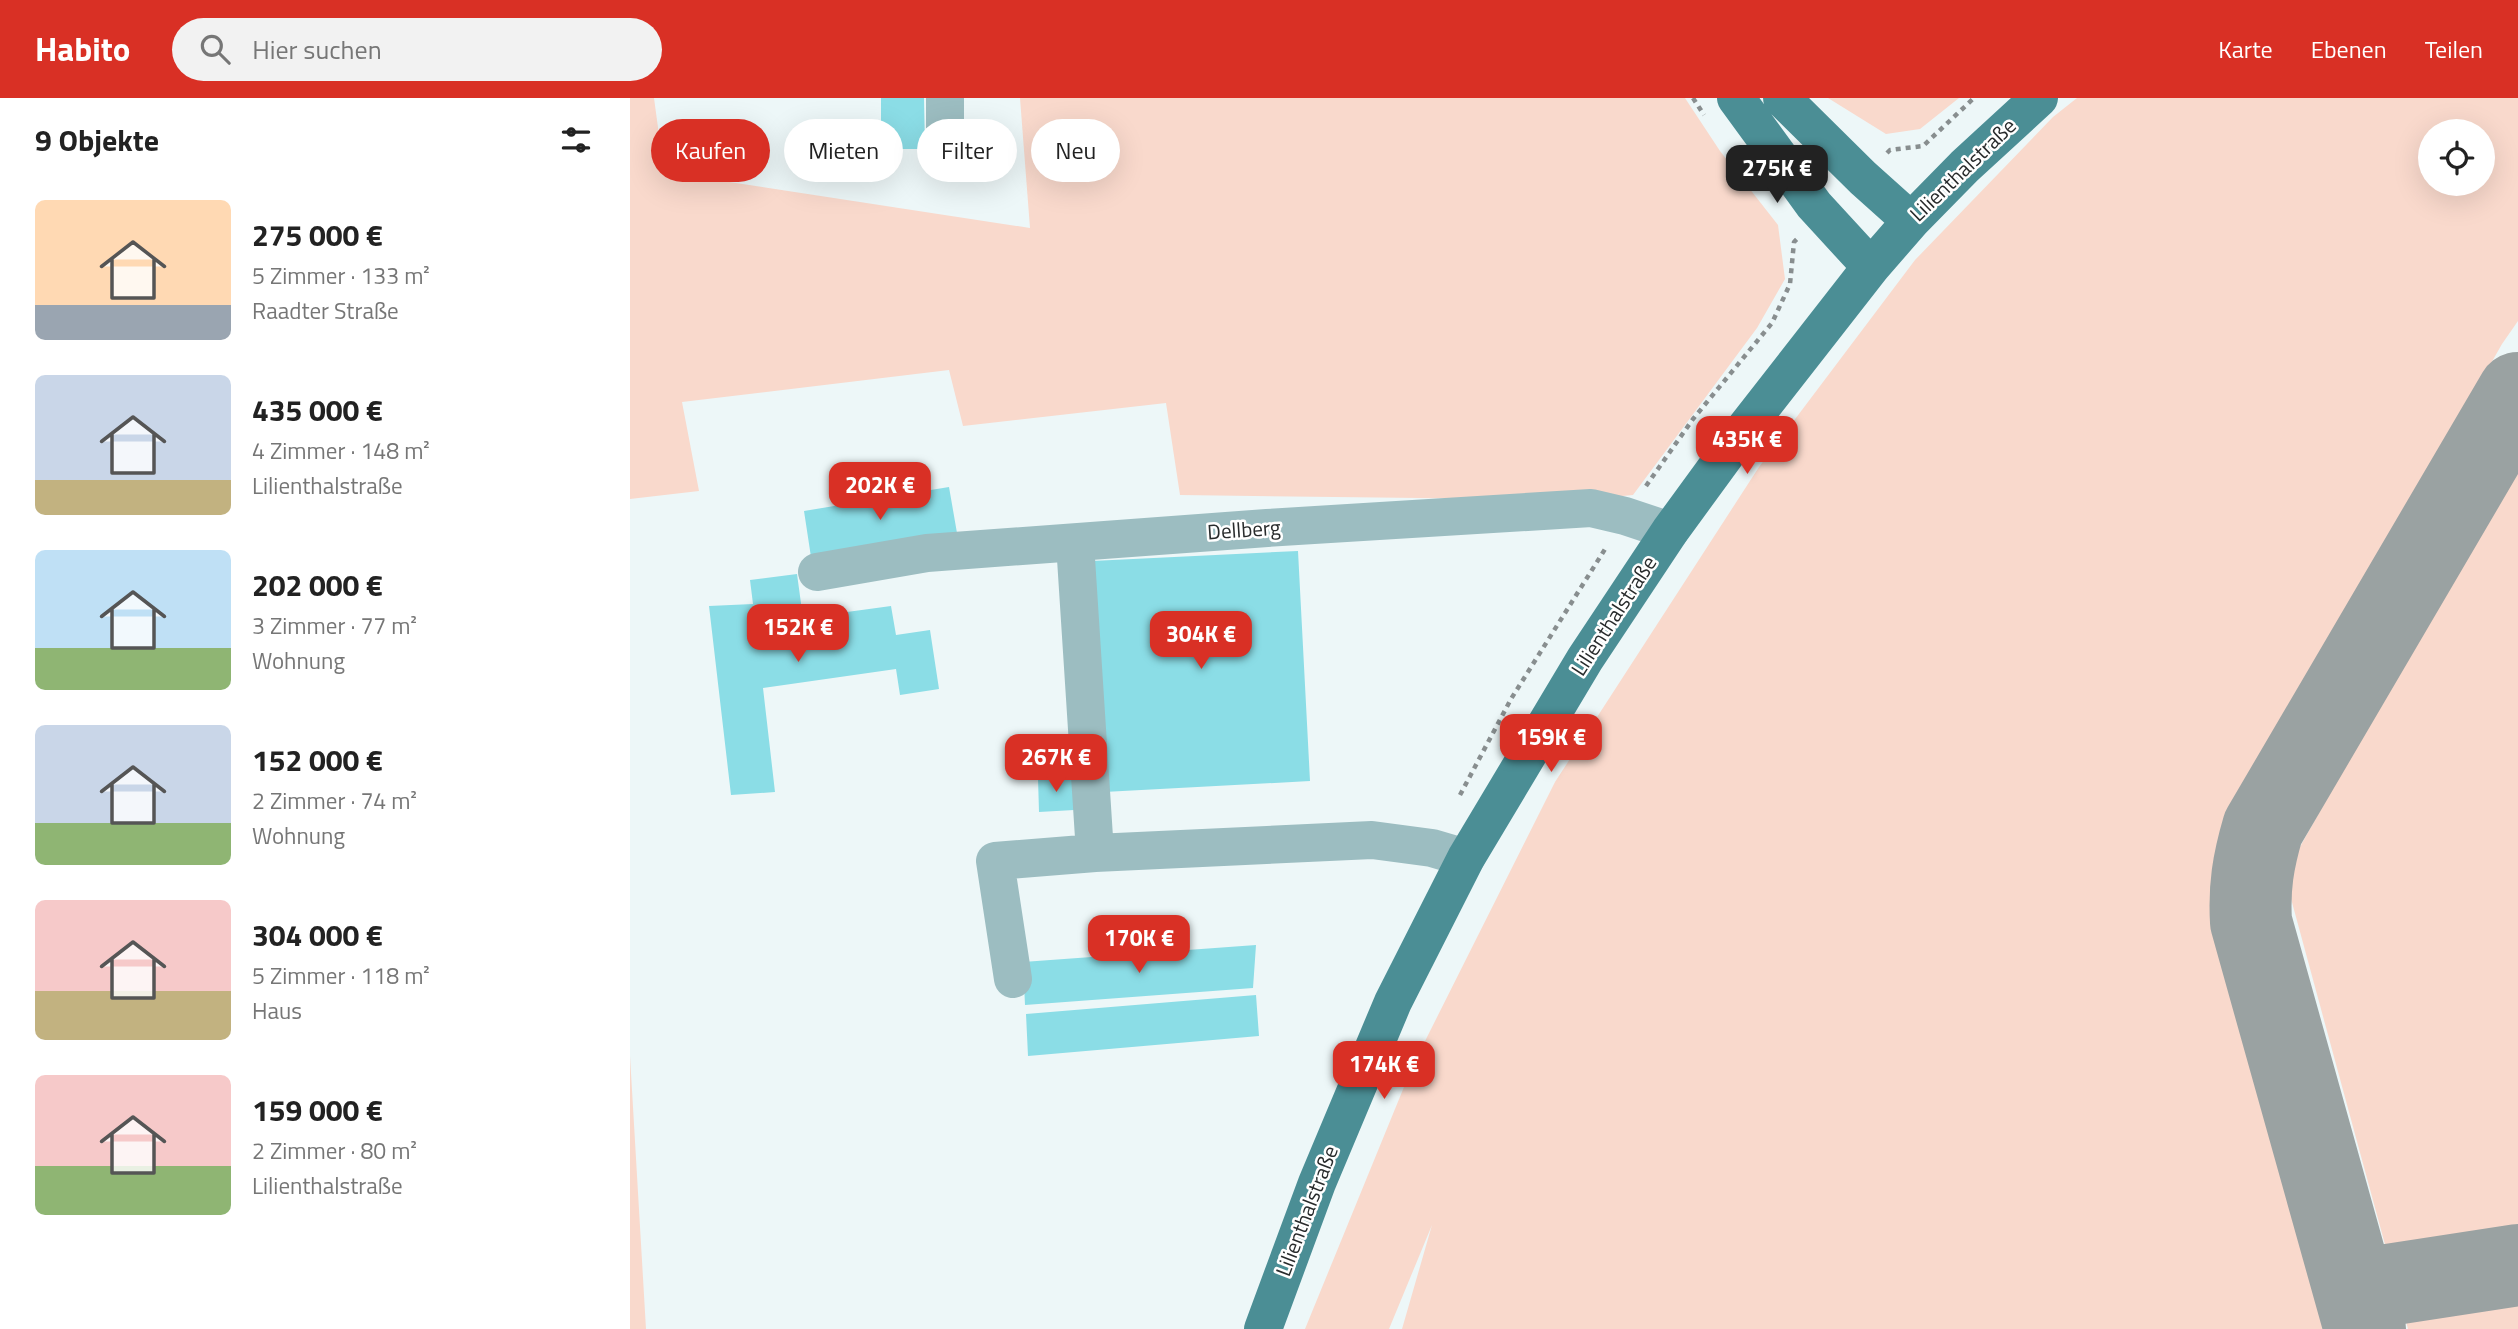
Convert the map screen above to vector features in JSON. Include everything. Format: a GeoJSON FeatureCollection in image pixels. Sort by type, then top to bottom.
{"type":"FeatureCollection","features":[{"type":"Feature","properties":{"kind":"main road"},"geometry":{"type":"LineString","coordinates":[[1736,98],[1814,205],[1871,267]]}},
{"type":"Feature","properties":{"kind":"main road"},"geometry":{"type":"LineString","coordinates":[[1782,98],[1863,178],[1911,220]]}},
{"type":"Feature","properties":{"kind":"main road","name":"Lilienthalstraße"},"geometry":{"type":"LineString","coordinates":[[1263,1329],[1317,1183],[1393,1002],[1466,858],[1585,659],[1670,531],[1743,431],[1871,267],[1911,220],[2039,98]]}},
{"type":"Feature","properties":{"kind":"lane","name":"Dellberg"},"geometry":{"type":"LineString","coordinates":[[817,572],[927,553],[1591,508],[1670,531]]}},
{"type":"Feature","properties":{"kind":"lane"},"geometry":{"type":"LineString","coordinates":[[1075,543],[1095,853]]}},
{"type":"Feature","properties":{"kind":"lane"},"geometry":{"type":"LineString","coordinates":[[1013,979],[995,862],[1095,853],[1372,840],[1432,848],[1466,858]]}},
{"type":"Feature","properties":{"kind":"shaded area"},"geometry":{"type":"Polygon","coordinates":[[[630,98],[654,98],[657,119],[651,119],[651,182],[729,182],[1030,228],[1020,98],[1685,98],[1720,151],[1778,225],[1785,279],[1757,328],[1633,495],[1579,500],[1180,495],[1166,403],[963,426],[949,370],[682,402],[699,491],[630,499],[630,98]]]}},
{"type":"Feature","properties":{"kind":"shaded area"},"geometry":{"type":"Polygon","coordinates":[[[1828,98],[1959,98],[1920,129],[1886,134],[1828,98]]]}},
{"type":"Feature","properties":{"kind":"shaded area"},"geometry":{"type":"Polygon","coordinates":[[[2077,98],[2518,98],[2518,321],[2502,344],[2231,819],[2214,901],[2331,1329],[1402,1329],[1432,1225],[1389,1329],[1305,1329],[1413,1065],[1555,782],[1759,467],[1915,260],[2053,117],[2077,98]]]}},
{"type":"Feature","properties":{"kind":"shaded area"},"geometry":{"type":"Polygon","coordinates":[[[2518,455],[2518,1329],[2408,1329],[2290,895],[2296,854],[2518,455]]]}},
{"type":"Feature","properties":{"kind":"shaded area"},"geometry":{"type":"Polygon","coordinates":[[[630,1056],[646,1329],[630,1329],[630,1056]]]}},
{"type":"Feature","properties":{"kind":"building"},"geometry":{"type":"Polygon","coordinates":[[[881,98],[924,98],[924,119],[917,119],[917,149],[903,149],[903,119],[881,119],[881,98]]]}},
{"type":"Feature","properties":{"kind":"building"},"geometry":{"type":"Polygon","coordinates":[[[949,487],[957,533],[811,557],[804,511],[949,487]]]}},
{"type":"Feature","properties":{"kind":"building"},"geometry":{"type":"Polygon","coordinates":[[[1298,551],[1310,781],[1104,792],[1092,561],[1298,551]]]}},
{"type":"Feature","properties":{"kind":"building"},"geometry":{"type":"Polygon","coordinates":[[[797,574],[803,618],[891,606],[896,635],[930,630],[939,689],[900,695],[896,669],[763,688],[775,792],[731,795],[709,606],[753,604],[750,580],[797,574]]]}},
{"type":"Feature","properties":{"kind":"building"},"geometry":{"type":"Polygon","coordinates":[[[1073,777],[1074,810],[1039,812],[1038,778],[1073,777]]]}},
{"type":"Feature","properties":{"kind":"building"},"geometry":{"type":"Polygon","coordinates":[[[1256,945],[1253,988],[1025,1005],[1023,962],[1256,945]]]}},
{"type":"Feature","properties":{"kind":"building"},"geometry":{"type":"Polygon","coordinates":[[[1256,995],[1259,1036],[1028,1056],[1026,1014],[1256,995]]]}},
{"type":"Feature","properties":{"kind":"taxiway"},"geometry":{"type":"LineString","coordinates":[[2365,1329],[2251,922],[2254,863],[2263,828],[2518,393]]}},
{"type":"Feature","properties":{"kind":"taxiway"},"geometry":{"type":"LineString","coordinates":[[2355,1290],[2518,1265]]}}]}
